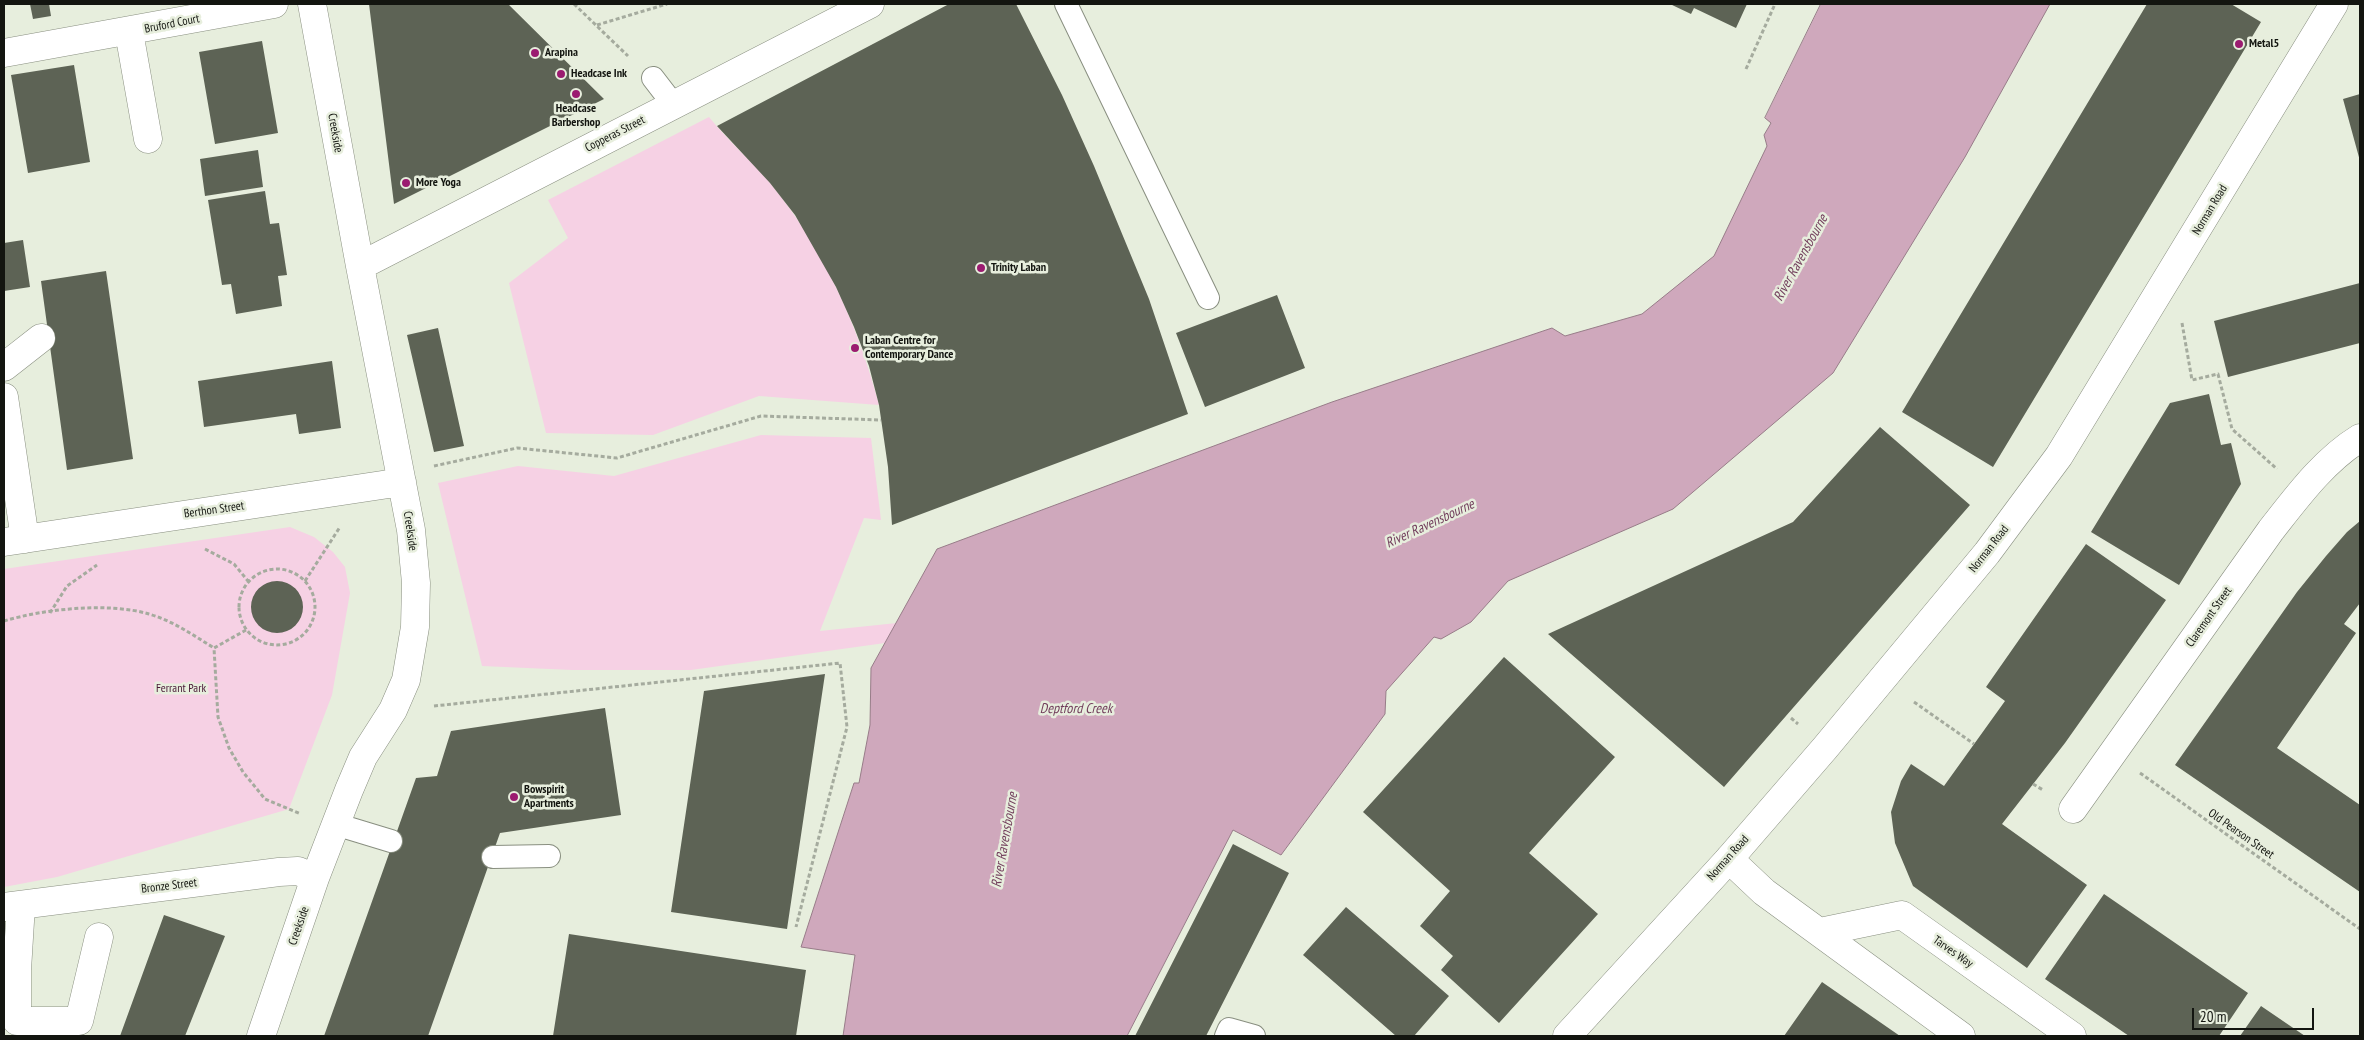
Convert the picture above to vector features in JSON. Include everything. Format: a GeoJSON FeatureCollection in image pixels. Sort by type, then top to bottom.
{"type":"FeatureCollection","features":[{"type":"Feature","properties":{"kind":"street","name":"Bruford Court"},"geometry":{"type":"LineString","coordinates":[[4,53],[274,4]]}},
{"type":"Feature","properties":{"kind":"street","name":"Creekside"},"geometry":{"type":"LineString","coordinates":[[261,1036],[335,824],[363,757],[394,710],[406,680],[415,627],[416,583],[412,539],[312,4]]}},
{"type":"Feature","properties":{"kind":"street","name":"Copperas Street"},"geometry":{"type":"LineString","coordinates":[[360,266],[870,4]]}},
{"type":"Feature","properties":{"kind":"street","name":"Norman Road"},"geometry":{"type":"LineString","coordinates":[[1579,1032],[1825,748],[1981,560],[2059,456],[2334,4]]}},
{"type":"Feature","properties":{"kind":"street","name":"Bruford Court"},"geometry":{"type":"LineString","coordinates":[[128,32],[148,139]]}},
{"type":"Feature","properties":{"kind":"street"},"geometry":{"type":"LineString","coordinates":[[4,367],[41,338]]}},
{"type":"Feature","properties":{"kind":"street","name":"Berthon Street"},"geometry":{"type":"LineString","coordinates":[[4,397],[15,540],[402,482]]}},
{"type":"Feature","properties":{"kind":"street","name":"Claremont Street"},"geometry":{"type":"LineString","coordinates":[[2073,810],[2271,530],[2302,490],[2345,447],[2360,438]]}},
{"type":"Feature","properties":{"kind":"street"},"geometry":{"type":"LineString","coordinates":[[1729,859],[1764,892],[1962,1036]]}},
{"type":"Feature","properties":{"kind":"street","name":"Bronze Street"},"geometry":{"type":"LineString","coordinates":[[99,937],[79,1021],[17,1021],[10,971],[12,906],[280,872],[298,871],[316,878]]}},
{"type":"Feature","properties":{"kind":"street","name":"Tarves Way"},"geometry":{"type":"LineString","coordinates":[[1820,932],[1902,915],[2072,1036]]}},
{"type":"Feature","properties":{"kind":"lane"},"geometry":{"type":"LineString","coordinates":[[1066,4],[1208,298]]}},
{"type":"Feature","properties":{"kind":"lane"},"geometry":{"type":"LineString","coordinates":[[652,78],[673,104]]}},
{"type":"Feature","properties":{"kind":"lane"},"geometry":{"type":"LineString","coordinates":[[335,824],[391,841]]}},
{"type":"Feature","properties":{"kind":"lane"},"geometry":{"type":"LineString","coordinates":[[493,857],[549,856]]}},
{"type":"Feature","properties":{"kind":"lane"},"geometry":{"type":"LineString","coordinates":[[1226,1036],[1229,1029],[1254,1036]]}},
{"type":"Feature","properties":{"kind":"path"},"geometry":{"type":"LineString","coordinates":[[574,4],[652,78]]}},
{"type":"Feature","properties":{"kind":"path"},"geometry":{"type":"LineString","coordinates":[[597,25],[667,4]]}},
{"type":"Feature","properties":{"kind":"path"},"geometry":{"type":"LineString","coordinates":[[1746,69],[1775,4]]}},
{"type":"Feature","properties":{"kind":"path"},"geometry":{"type":"LineString","coordinates":[[2181,319],[2192,380],[2218,374],[2232,429],[2302,490]]}},
{"type":"Feature","properties":{"kind":"path"},"geometry":{"type":"LineString","coordinates":[[402,482],[434,466],[517,448],[617,458],[761,416],[881,420]]}},
{"type":"Feature","properties":{"kind":"path"},"geometry":{"type":"LineString","coordinates":[[305,581],[341,526]]}},
{"type":"Feature","properties":{"kind":"path"},"geometry":{"type":"LineString","coordinates":[[201,547],[234,564],[248,581]]}},
{"type":"Feature","properties":{"kind":"path"},"geometry":{"type":"LineString","coordinates":[[50,613],[67,586],[105,560]]}},
{"type":"Feature","properties":{"kind":"path"},"geometry":{"type":"LineString","coordinates":[[270,569],[283,569],[296,573],[305,581],[312,592],[315,604],[310,628],[302,636],[291,642],[273,644],[255,638],[246,630],[240,619],[241,593],[248,581],[258,573],[270,569]]}},
{"type":"Feature","properties":{"kind":"path"},"geometry":{"type":"LineString","coordinates":[[4,621],[23,615],[82,609],[117,609],[148,614],[182,628],[214,648]]}},
{"type":"Feature","properties":{"kind":"path"},"geometry":{"type":"LineString","coordinates":[[214,648],[246,630]]}},
{"type":"Feature","properties":{"kind":"path"},"geometry":{"type":"LineString","coordinates":[[214,648],[218,717],[229,748],[243,772],[265,799],[289,810],[335,824]]}},
{"type":"Feature","properties":{"kind":"path"},"geometry":{"type":"LineString","coordinates":[[394,710],[840,663],[847,727],[796,927]]}},
{"type":"Feature","properties":{"kind":"path"},"geometry":{"type":"LineString","coordinates":[[1914,702],[1974,744]]}},
{"type":"Feature","properties":{"kind":"path","name":"Old Pearson Street"},"geometry":{"type":"LineString","coordinates":[[2112,754],[2360,929]]}},
{"type":"Feature","properties":{"kind":"green space"},"geometry":{"type":"Polygon","coordinates":[[[709,117],[771,184],[807,234],[837,288],[861,346],[879,405],[759,396],[653,435],[546,433],[509,283],[568,238],[548,200],[709,117]]]}},
{"type":"Feature","properties":{"kind":"green space"},"geometry":{"type":"Polygon","coordinates":[[[761,435],[871,438],[881,520],[864,518],[820,631],[897,623],[885,643],[691,670],[572,670],[482,666],[438,483],[518,466],[614,476],[761,435]]]}},
{"type":"Feature","properties":{"kind":"green space","name":"Ferrant Park"},"geometry":{"type":"Polygon","coordinates":[[[290,527],[314,537],[333,552],[345,567],[350,593],[332,695],[289,809],[57,877],[4,887],[4,569],[290,527]]]}},
{"type":"Feature","properties":{"kind":"water","name":"Deptford Creek"},"geometry":{"type":"Polygon","coordinates":[[[1821,4],[2050,4],[1965,157],[1833,373],[1673,509],[1508,581],[1471,622],[1441,639],[1434,637],[1386,691],[1385,714],[1281,855],[1233,830],[1127,1036],[843,1036],[855,955],[801,947],[854,783],[859,783],[870,725],[871,668],[937,549],[1332,402],[1552,328],[1565,336],[1642,314],[1714,256],[1767,146],[1764,135],[1771,123],[1765,118],[1821,4]]]}},
{"type":"Feature","properties":{"kind":"building"},"geometry":{"type":"Polygon","coordinates":[[[30,4],[49,4],[51,16],[33,19],[30,4]]]}},
{"type":"Feature","properties":{"kind":"building"},"geometry":{"type":"Polygon","coordinates":[[[369,4],[508,4],[604,99],[394,204],[369,4]]]}},
{"type":"Feature","properties":{"kind":"building","name":"Trinity Laban"},"geometry":{"type":"Polygon","coordinates":[[[949,4],[1016,4],[1062,95],[1094,166],[1149,299],[1188,414],[892,525],[888,467],[879,405],[869,366],[854,327],[836,287],[795,215],[770,183],[717,126],[949,4]]]}},
{"type":"Feature","properties":{"kind":"building"},"geometry":{"type":"Polygon","coordinates":[[[1670,4],[1747,4],[1736,28],[1694,8],[1691,14],[1670,4]]]}},
{"type":"Feature","properties":{"kind":"building"},"geometry":{"type":"Polygon","coordinates":[[[2147,4],[2231,4],[2261,22],[1993,467],[1902,412],[2147,4]]]}},
{"type":"Feature","properties":{"kind":"building"},"geometry":{"type":"Polygon","coordinates":[[[262,41],[278,133],[215,144],[199,52],[262,41]]]}},
{"type":"Feature","properties":{"kind":"building"},"geometry":{"type":"Polygon","coordinates":[[[74,65],[90,162],[28,173],[11,75],[74,65]]]}},
{"type":"Feature","properties":{"kind":"building"},"geometry":{"type":"Polygon","coordinates":[[[2360,94],[2360,161],[2343,99],[2360,94]]]}},
{"type":"Feature","properties":{"kind":"building"},"geometry":{"type":"Polygon","coordinates":[[[258,150],[263,187],[205,196],[200,159],[258,150]]]}},
{"type":"Feature","properties":{"kind":"building"},"geometry":{"type":"Polygon","coordinates":[[[265,191],[270,224],[279,223],[287,275],[278,276],[282,306],[236,314],[231,284],[222,285],[208,200],[265,191]]]}},
{"type":"Feature","properties":{"kind":"building"},"geometry":{"type":"Polygon","coordinates":[[[23,240],[30,287],[4,291],[4,243],[23,240]]]}},
{"type":"Feature","properties":{"kind":"building"},"geometry":{"type":"Polygon","coordinates":[[[106,271],[133,459],[67,470],[41,281],[106,271]]]}},
{"type":"Feature","properties":{"kind":"building"},"geometry":{"type":"Polygon","coordinates":[[[2360,283],[2360,343],[2228,377],[2214,321],[2360,283]]]}},
{"type":"Feature","properties":{"kind":"building"},"geometry":{"type":"Polygon","coordinates":[[[1277,295],[1305,368],[1205,407],[1176,333],[1277,295]]]}},
{"type":"Feature","properties":{"kind":"building"},"geometry":{"type":"Polygon","coordinates":[[[438,328],[464,446],[434,452],[407,335],[438,328]]]}},
{"type":"Feature","properties":{"kind":"building"},"geometry":{"type":"Polygon","coordinates":[[[332,361],[341,428],[299,434],[296,414],[204,427],[198,381],[332,361]]]}},
{"type":"Feature","properties":{"kind":"building"},"geometry":{"type":"Polygon","coordinates":[[[2209,394],[2221,445],[2231,443],[2241,484],[2179,585],[2091,532],[2170,403],[2209,394]]]}},
{"type":"Feature","properties":{"kind":"building"},"geometry":{"type":"Polygon","coordinates":[[[1880,427],[1970,505],[1724,787],[1548,634],[1793,522],[1880,427]]]}},
{"type":"Feature","properties":{"kind":"building"},"geometry":{"type":"Polygon","coordinates":[[[2360,521],[2360,603],[2344,624],[2356,633],[2277,748],[2360,805],[2360,892],[2175,765],[2297,592],[2347,532],[2360,521]]]}},
{"type":"Feature","properties":{"kind":"building"},"geometry":{"type":"Polygon","coordinates":[[[2086,544],[2166,600],[2065,743],[2002,824],[2087,885],[2027,968],[1913,886],[1895,843],[1891,812],[1901,781],[1911,764],[1944,786],[2005,701],[1986,687],[2086,544]]]}},
{"type":"Feature","properties":{"kind":"building"},"geometry":{"type":"Polygon","coordinates":[[[277,581],[287,583],[295,589],[301,597],[303,607],[301,617],[295,625],[287,631],[277,633],[267,631],[259,625],[253,617],[251,607],[253,597],[259,589],[267,583],[277,581]]]}},
{"type":"Feature","properties":{"kind":"building"},"geometry":{"type":"Polygon","coordinates":[[[1504,657],[1615,757],[1529,853],[1598,914],[1499,1023],[1441,970],[1453,956],[1420,926],[1450,891],[1363,812],[1504,657]]]}},
{"type":"Feature","properties":{"kind":"building"},"geometry":{"type":"Polygon","coordinates":[[[825,674],[787,929],[671,912],[704,691],[825,674]]]}},
{"type":"Feature","properties":{"kind":"building"},"geometry":{"type":"Polygon","coordinates":[[[605,708],[621,815],[500,833],[428,1036],[324,1036],[416,778],[437,776],[451,731],[605,708]]]}},
{"type":"Feature","properties":{"kind":"building"},"geometry":{"type":"Polygon","coordinates":[[[1233,844],[1289,873],[1206,1036],[1135,1036],[1233,844]]]}},
{"type":"Feature","properties":{"kind":"building"},"geometry":{"type":"Polygon","coordinates":[[[2104,894],[2248,993],[2219,1036],[2129,1036],[2045,979],[2104,894]]]}},
{"type":"Feature","properties":{"kind":"building"},"geometry":{"type":"Polygon","coordinates":[[[1346,907],[1449,996],[1414,1036],[1396,1036],[1303,955],[1346,907]]]}},
{"type":"Feature","properties":{"kind":"building"},"geometry":{"type":"Polygon","coordinates":[[[164,915],[225,936],[185,1036],[120,1036],[164,915]]]}},
{"type":"Feature","properties":{"kind":"building"},"geometry":{"type":"Polygon","coordinates":[[[569,934],[806,970],[796,1036],[553,1036],[569,934]]]}},
{"type":"Feature","properties":{"kind":"building"},"geometry":{"type":"Polygon","coordinates":[[[1822,982],[1900,1036],[1784,1036],[1822,982]]]}},
{"type":"Feature","properties":{"kind":"building"},"geometry":{"type":"Polygon","coordinates":[[[2261,1006],[2305,1036],[2240,1036],[2261,1006]]]}},
{"type":"Feature","properties":{"kind":"place","name":"Metal5"},"geometry":{"type":"Point","coordinates":[2239,44]}},
{"type":"Feature","properties":{"kind":"place","name":"Arapina"},"geometry":{"type":"Point","coordinates":[535,53]}},
{"type":"Feature","properties":{"kind":"place","name":"Headcase Ink"},"geometry":{"type":"Point","coordinates":[561,74]}},
{"type":"Feature","properties":{"kind":"place","name":"Headcase Barbershop"},"geometry":{"type":"Point","coordinates":[576,94]}},
{"type":"Feature","properties":{"kind":"place","name":"More Yoga"},"geometry":{"type":"Point","coordinates":[406,183]}},
{"type":"Feature","properties":{"kind":"place","name":"Trinity Laban"},"geometry":{"type":"Point","coordinates":[981,268]}},
{"type":"Feature","properties":{"kind":"place","name":"Laban Centre for Contemporary Dance"},"geometry":{"type":"Point","coordinates":[855,348]}},
{"type":"Feature","properties":{"kind":"place","name":"Bowspirit Apartments"},"geometry":{"type":"Point","coordinates":[514,797]}},
{"type":"Feature","properties":{"kind":"water label","name":"River Ravensbourne"},"geometry":{"type":"Point","coordinates":[1801,258]}},
{"type":"Feature","properties":{"kind":"water label","name":"River Ravensbourne"},"geometry":{"type":"Point","coordinates":[1430,524]}},
{"type":"Feature","properties":{"kind":"water label","name":"River Ravensbourne"},"geometry":{"type":"Point","coordinates":[1005,840]}}]}
